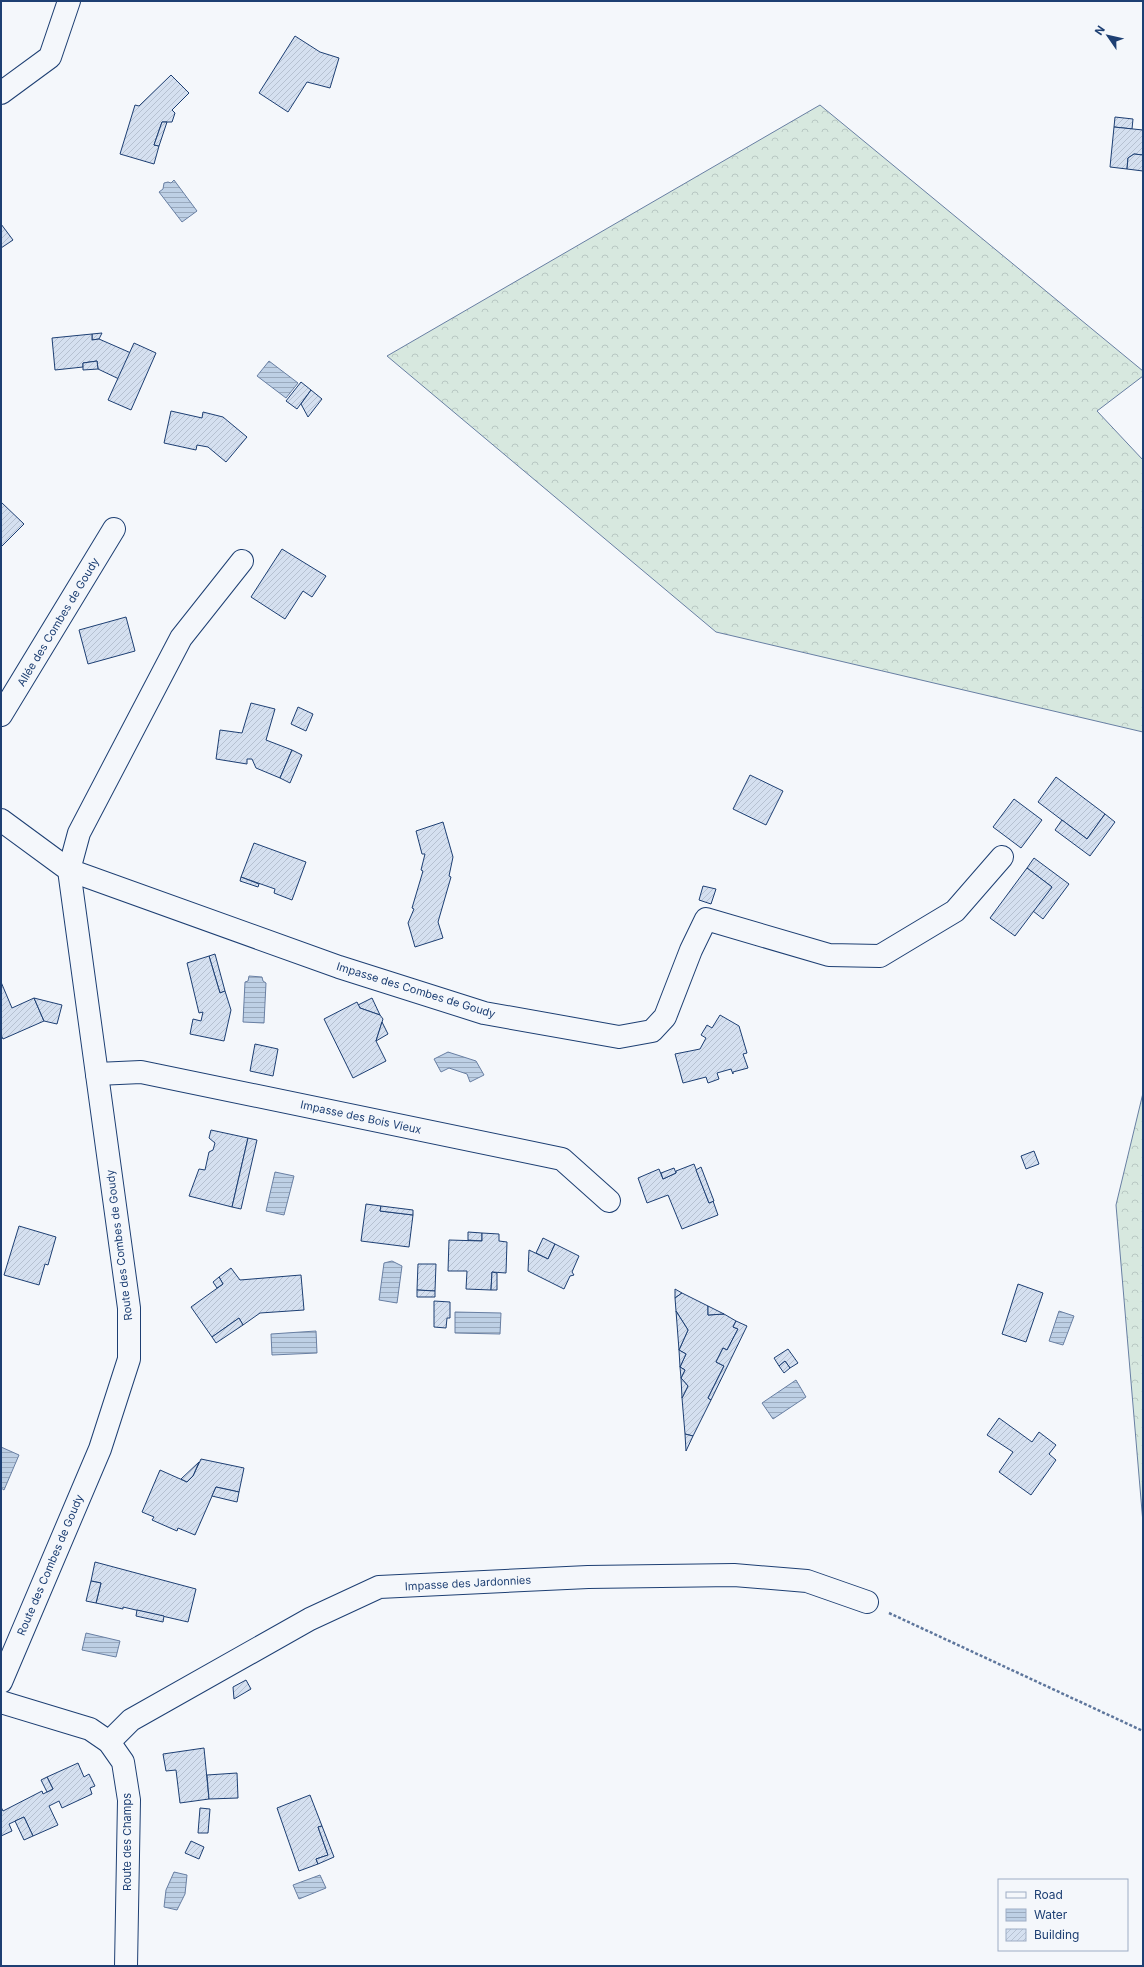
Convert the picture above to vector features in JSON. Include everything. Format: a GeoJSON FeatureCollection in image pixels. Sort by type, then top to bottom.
{"type":"FeatureCollection","features":[{"type":"Feature","properties":{"kind":"street"},"geometry":{"type":"LineString","coordinates":[[1,93],[50,57],[69,1]]}},
{"type":"Feature","properties":{"kind":"street","name":"Allée des Combes de Goudy"},"geometry":{"type":"LineString","coordinates":[[1,715],[114,529]]}},
{"type":"Feature","properties":{"kind":"street"},"geometry":{"type":"LineString","coordinates":[[1,820],[69,870],[79,833],[181,638],[242,561]]}},
{"type":"Feature","properties":{"kind":"street","name":"Impasse des Combes de Goudy"},"geometry":{"type":"LineString","coordinates":[[69,870],[339,967],[484,1013],[619,1037],[652,1031],[666,1017],[691,950],[706,919],[829,954],[880,956],[955,911],[1002,857]]}},
{"type":"Feature","properties":{"kind":"street","name":"Route des Combes de Goudy"},"geometry":{"type":"LineString","coordinates":[[1,1682],[100,1449],[129,1359],[129,1308],[69,870]]}},
{"type":"Feature","properties":{"kind":"street","name":"Impasse des Bois Vieux"},"geometry":{"type":"LineString","coordinates":[[97,1074],[141,1072],[562,1159],[609,1201]]}},
{"type":"Feature","properties":{"kind":"street","name":"Impasse des Jardonnies"},"geometry":{"type":"LineString","coordinates":[[109,1742],[131,1720],[310,1619],[379,1587],[588,1577],[734,1574],[807,1581],[867,1602]]}},
{"type":"Feature","properties":{"kind":"street","name":"Route des Champs"},"geometry":{"type":"LineString","coordinates":[[1,1702],[90,1729],[109,1742],[123,1762],[129,1800],[126,1966]]}},
{"type":"Feature","properties":{"kind":"path"},"geometry":{"type":"LineString","coordinates":[[867,1602],[1143,1731]]}},
{"type":"Feature","properties":{"kind":"green space"},"geometry":{"type":"Polygon","coordinates":[[[820,105],[1143,371],[1143,376],[1097,411],[1143,460],[1143,732],[716,632],[387,356],[820,105]]]}},
{"type":"Feature","properties":{"kind":"green space"},"geometry":{"type":"Polygon","coordinates":[[[1143,1093],[1143,1523],[1116,1205],[1143,1093]]]}},
{"type":"Feature","properties":{"kind":"water"},"geometry":{"type":"Polygon","coordinates":[[[174,180],[197,211],[182,222],[159,192],[163,189],[164,183],[171,183],[174,180]]]}},
{"type":"Feature","properties":{"kind":"water"},"geometry":{"type":"Polygon","coordinates":[[[269,361],[298,383],[286,398],[257,376],[269,361]]]}},
{"type":"Feature","properties":{"kind":"water"},"geometry":{"type":"Polygon","coordinates":[[[249,976],[262,977],[263,981],[266,983],[264,1023],[243,1022],[245,982],[248,981],[249,976]]]}},
{"type":"Feature","properties":{"kind":"water"},"geometry":{"type":"Polygon","coordinates":[[[448,1052],[476,1061],[484,1075],[470,1082],[467,1074],[449,1068],[441,1072],[434,1059],[448,1052]]]}},
{"type":"Feature","properties":{"kind":"water"},"geometry":{"type":"Polygon","coordinates":[[[275,1172],[294,1176],[284,1215],[266,1211],[275,1172]]]}},
{"type":"Feature","properties":{"kind":"water"},"geometry":{"type":"Polygon","coordinates":[[[392,1261],[402,1266],[397,1303],[379,1300],[384,1263],[392,1261]]]}},
{"type":"Feature","properties":{"kind":"water"},"geometry":{"type":"Polygon","coordinates":[[[1059,1311],[1074,1316],[1063,1345],[1049,1341],[1059,1311]]]}},
{"type":"Feature","properties":{"kind":"water"},"geometry":{"type":"Polygon","coordinates":[[[455,1312],[501,1313],[500,1334],[455,1333],[455,1312]]]}},
{"type":"Feature","properties":{"kind":"water"},"geometry":{"type":"Polygon","coordinates":[[[316,1331],[317,1353],[272,1355],[271,1334],[316,1331]]]}},
{"type":"Feature","properties":{"kind":"water"},"geometry":{"type":"Polygon","coordinates":[[[796,1380],[806,1397],[773,1419],[762,1403],[796,1380]]]}},
{"type":"Feature","properties":{"kind":"water"},"geometry":{"type":"Polygon","coordinates":[[[1,1447],[19,1455],[4,1490],[1,1488],[1,1447]]]}},
{"type":"Feature","properties":{"kind":"water"},"geometry":{"type":"Polygon","coordinates":[[[86,1633],[120,1641],[116,1657],[82,1650],[86,1633]]]}},
{"type":"Feature","properties":{"kind":"water"},"geometry":{"type":"Polygon","coordinates":[[[174,1872],[187,1875],[185,1894],[177,1910],[164,1907],[166,1890],[174,1872]]]}},
{"type":"Feature","properties":{"kind":"water"},"geometry":{"type":"Polygon","coordinates":[[[320,1875],[326,1888],[299,1899],[293,1885],[320,1875]]]}},
{"type":"Feature","properties":{"kind":"building"},"geometry":{"type":"Polygon","coordinates":[[[295,36],[320,52],[339,58],[330,88],[307,82],[288,112],[259,93],[295,36]]]}},
{"type":"Feature","properties":{"kind":"building"},"geometry":{"type":"Polygon","coordinates":[[[171,75],[189,93],[172,110],[175,113],[172,122],[162,122],[154,145],[159,146],[154,164],[120,154],[135,105],[139,106],[171,75]]]}},
{"type":"Feature","properties":{"kind":"building"},"geometry":{"type":"Polygon","coordinates":[[[1115,117],[1133,119],[1132,129],[1114,127],[1115,117]]]}},
{"type":"Feature","properties":{"kind":"building"},"geometry":{"type":"Polygon","coordinates":[[[162,122],[167,122],[159,146],[154,145],[162,122]]]}},
{"type":"Feature","properties":{"kind":"building"},"geometry":{"type":"Polygon","coordinates":[[[1114,127],[1143,130],[1143,155],[1134,154],[1128,158],[1127,169],[1110,167],[1114,127]]]}},
{"type":"Feature","properties":{"kind":"building"},"geometry":{"type":"Polygon","coordinates":[[[1134,154],[1143,155],[1143,171],[1127,169],[1128,158],[1134,154]]]}},
{"type":"Feature","properties":{"kind":"building"},"geometry":{"type":"Polygon","coordinates":[[[1,224],[13,240],[1,248],[1,224]]]}},
{"type":"Feature","properties":{"kind":"building"},"geometry":{"type":"Polygon","coordinates":[[[102,333],[99,339],[92,340],[92,334],[102,333]]]}},
{"type":"Feature","properties":{"kind":"building"},"geometry":{"type":"Polygon","coordinates":[[[92,334],[92,340],[99,339],[131,353],[119,379],[98,369],[97,361],[83,363],[83,367],[55,370],[52,338],[92,334]]]}},
{"type":"Feature","properties":{"kind":"building"},"geometry":{"type":"Polygon","coordinates":[[[134,343],[156,353],[131,410],[108,400],[134,343]]]}},
{"type":"Feature","properties":{"kind":"building"},"geometry":{"type":"Polygon","coordinates":[[[97,361],[98,369],[83,370],[83,363],[97,361]]]}},
{"type":"Feature","properties":{"kind":"building"},"geometry":{"type":"Polygon","coordinates":[[[301,382],[311,390],[297,409],[286,401],[301,382]]]}},
{"type":"Feature","properties":{"kind":"building"},"geometry":{"type":"Polygon","coordinates":[[[311,390],[322,399],[308,417],[301,404],[311,390]]]}},
{"type":"Feature","properties":{"kind":"building"},"geometry":{"type":"Polygon","coordinates":[[[171,411],[202,418],[203,412],[223,417],[247,437],[226,462],[208,447],[197,445],[196,450],[164,443],[171,411]]]}},
{"type":"Feature","properties":{"kind":"building"},"geometry":{"type":"Polygon","coordinates":[[[1,502],[24,524],[1,547],[1,502]]]}},
{"type":"Feature","properties":{"kind":"building"},"geometry":{"type":"Polygon","coordinates":[[[282,549],[326,576],[312,597],[303,591],[285,619],[251,597],[282,549]]]}},
{"type":"Feature","properties":{"kind":"building"},"geometry":{"type":"Polygon","coordinates":[[[126,617],[135,651],[88,664],[79,630],[126,617]]]}},
{"type":"Feature","properties":{"kind":"building"},"geometry":{"type":"Polygon","coordinates":[[[251,703],[275,709],[266,740],[292,750],[280,778],[256,768],[252,759],[247,759],[247,764],[216,759],[220,730],[242,733],[251,703]]]}},
{"type":"Feature","properties":{"kind":"building"},"geometry":{"type":"Polygon","coordinates":[[[298,707],[313,714],[306,731],[291,724],[298,707]]]}},
{"type":"Feature","properties":{"kind":"building"},"geometry":{"type":"Polygon","coordinates":[[[292,750],[302,755],[290,783],[280,778],[292,750]]]}},
{"type":"Feature","properties":{"kind":"building"},"geometry":{"type":"Polygon","coordinates":[[[750,775],[783,791],[766,825],[733,809],[750,775]]]}},
{"type":"Feature","properties":{"kind":"building"},"geometry":{"type":"Polygon","coordinates":[[[1056,777],[1105,814],[1087,839],[1038,802],[1056,777]]]}},
{"type":"Feature","properties":{"kind":"building"},"geometry":{"type":"Polygon","coordinates":[[[1014,799],[1042,820],[1021,848],[993,827],[1014,799]]]}},
{"type":"Feature","properties":{"kind":"building"},"geometry":{"type":"Polygon","coordinates":[[[1105,814],[1115,822],[1090,856],[1055,830],[1062,820],[1087,839],[1105,814]]]}},
{"type":"Feature","properties":{"kind":"building"},"geometry":{"type":"Polygon","coordinates":[[[443,822],[453,857],[449,876],[451,877],[438,922],[443,938],[415,947],[408,923],[414,909],[412,908],[423,871],[421,870],[425,854],[422,854],[416,831],[443,822]]]}},
{"type":"Feature","properties":{"kind":"building"},"geometry":{"type":"Polygon","coordinates":[[[254,843],[306,862],[292,900],[274,893],[275,889],[241,877],[254,843]]]}},
{"type":"Feature","properties":{"kind":"building"},"geometry":{"type":"Polygon","coordinates":[[[1034,858],[1069,884],[1043,919],[1033,911],[1052,887],[1027,868],[1034,858]]]}},
{"type":"Feature","properties":{"kind":"building"},"geometry":{"type":"Polygon","coordinates":[[[1027,868],[1052,887],[1015,936],[990,918],[1027,868]]]}},
{"type":"Feature","properties":{"kind":"building"},"geometry":{"type":"Polygon","coordinates":[[[241,877],[259,884],[258,887],[240,881],[241,877]]]}},
{"type":"Feature","properties":{"kind":"building"},"geometry":{"type":"Polygon","coordinates":[[[703,886],[716,889],[711,904],[699,900],[703,886]]]}},
{"type":"Feature","properties":{"kind":"building"},"geometry":{"type":"Polygon","coordinates":[[[215,954],[225,991],[220,993],[209,956],[215,954]]]}},
{"type":"Feature","properties":{"kind":"building"},"geometry":{"type":"Polygon","coordinates":[[[209,956],[220,993],[225,991],[231,1010],[224,1041],[190,1034],[193,1019],[201,1021],[203,1012],[199,1013],[187,963],[209,956]]]}},
{"type":"Feature","properties":{"kind":"building"},"geometry":{"type":"Polygon","coordinates":[[[1,982],[12,1008],[34,998],[44,1021],[3,1039],[1,1035],[1,982]]]}},
{"type":"Feature","properties":{"kind":"building"},"geometry":{"type":"Polygon","coordinates":[[[34,998],[62,1005],[57,1024],[44,1021],[34,998]]]}},
{"type":"Feature","properties":{"kind":"building"},"geometry":{"type":"Polygon","coordinates":[[[372,998],[380,1015],[360,1008],[358,1005],[372,998]]]}},
{"type":"Feature","properties":{"kind":"building"},"geometry":{"type":"Polygon","coordinates":[[[357,1002],[360,1008],[380,1015],[383,1019],[376,1041],[386,1061],[353,1078],[324,1019],[357,1002]]]}},
{"type":"Feature","properties":{"kind":"building"},"geometry":{"type":"Polygon","coordinates":[[[720,1015],[739,1026],[747,1053],[743,1054],[748,1068],[733,1072],[733,1074],[731,1069],[717,1073],[719,1079],[708,1083],[706,1077],[683,1083],[675,1054],[700,1049],[706,1038],[701,1035],[707,1025],[712,1028],[720,1015]]]}},
{"type":"Feature","properties":{"kind":"building"},"geometry":{"type":"Polygon","coordinates":[[[382,1022],[388,1034],[376,1041],[382,1022]]]}},
{"type":"Feature","properties":{"kind":"building"},"geometry":{"type":"Polygon","coordinates":[[[255,1044],[278,1049],[273,1076],[250,1071],[255,1044]]]}},
{"type":"Feature","properties":{"kind":"building"},"geometry":{"type":"Polygon","coordinates":[[[211,1130],[248,1138],[232,1207],[189,1196],[199,1169],[205,1170],[209,1152],[213,1150],[215,1143],[209,1138],[211,1130]]]}},
{"type":"Feature","properties":{"kind":"building"},"geometry":{"type":"Polygon","coordinates":[[[248,1138],[257,1140],[241,1209],[232,1207],[248,1138]]]}},
{"type":"Feature","properties":{"kind":"building"},"geometry":{"type":"Polygon","coordinates":[[[1034,1151],[1039,1164],[1026,1169],[1021,1156],[1034,1151]]]}},
{"type":"Feature","properties":{"kind":"building"},"geometry":{"type":"Polygon","coordinates":[[[694,1164],[709,1203],[713,1201],[718,1215],[682,1229],[668,1195],[647,1203],[638,1178],[659,1169],[663,1179],[676,1173],[676,1171],[694,1164]]]}},
{"type":"Feature","properties":{"kind":"building"},"geometry":{"type":"Polygon","coordinates":[[[701,1167],[714,1201],[709,1203],[696,1170],[701,1167]]]}},
{"type":"Feature","properties":{"kind":"building"},"geometry":{"type":"Polygon","coordinates":[[[674,1168],[676,1173],[663,1179],[661,1173],[674,1168]]]}},
{"type":"Feature","properties":{"kind":"building"},"geometry":{"type":"Polygon","coordinates":[[[366,1204],[381,1206],[380,1211],[413,1215],[409,1247],[361,1241],[366,1204]]]}},
{"type":"Feature","properties":{"kind":"building"},"geometry":{"type":"Polygon","coordinates":[[[381,1206],[413,1210],[413,1215],[380,1211],[381,1206]]]}},
{"type":"Feature","properties":{"kind":"building"},"geometry":{"type":"Polygon","coordinates":[[[19,1226],[56,1237],[48,1265],[45,1264],[39,1285],[4,1275],[19,1226]]]}},
{"type":"Feature","properties":{"kind":"building"},"geometry":{"type":"Polygon","coordinates":[[[468,1232],[482,1233],[482,1241],[468,1240],[468,1232]]]}},
{"type":"Feature","properties":{"kind":"building"},"geometry":{"type":"Polygon","coordinates":[[[482,1233],[499,1234],[499,1241],[507,1242],[506,1273],[492,1272],[491,1290],[466,1289],[467,1271],[448,1271],[449,1240],[482,1241],[482,1233]]]}},
{"type":"Feature","properties":{"kind":"building"},"geometry":{"type":"Polygon","coordinates":[[[543,1238],[555,1244],[548,1259],[536,1253],[543,1238]]]}},
{"type":"Feature","properties":{"kind":"building"},"geometry":{"type":"Polygon","coordinates":[[[555,1244],[579,1256],[572,1272],[574,1275],[570,1276],[564,1289],[528,1271],[529,1250],[548,1259],[555,1244]]]}},
{"type":"Feature","properties":{"kind":"building"},"geometry":{"type":"Polygon","coordinates":[[[418,1264],[436,1264],[435,1291],[417,1290],[418,1264]]]}},
{"type":"Feature","properties":{"kind":"building"},"geometry":{"type":"Polygon","coordinates":[[[231,1268],[240,1280],[301,1275],[304,1310],[260,1313],[243,1325],[239,1318],[212,1337],[191,1307],[223,1284],[219,1277],[231,1268]]]}},
{"type":"Feature","properties":{"kind":"building"},"geometry":{"type":"Polygon","coordinates":[[[492,1272],[497,1273],[497,1290],[491,1290],[492,1272]]]}},
{"type":"Feature","properties":{"kind":"building"},"geometry":{"type":"Polygon","coordinates":[[[219,1277],[223,1284],[217,1288],[213,1282],[219,1277]]]}},
{"type":"Feature","properties":{"kind":"building"},"geometry":{"type":"Polygon","coordinates":[[[1018,1284],[1043,1293],[1026,1342],[1002,1334],[1018,1284]]]}},
{"type":"Feature","properties":{"kind":"building"},"geometry":{"type":"Polygon","coordinates":[[[675,1289],[682,1293],[675,1298],[675,1289]]]}},
{"type":"Feature","properties":{"kind":"building"},"geometry":{"type":"Polygon","coordinates":[[[417,1290],[435,1291],[435,1297],[417,1297],[417,1290]]]}},
{"type":"Feature","properties":{"kind":"building"},"geometry":{"type":"Polygon","coordinates":[[[682,1293],[708,1306],[708,1315],[724,1314],[736,1321],[733,1327],[738,1329],[727,1350],[723,1348],[716,1362],[724,1366],[708,1398],[711,1400],[693,1436],[685,1434],[682,1398],[688,1386],[681,1378],[685,1370],[680,1367],[686,1354],[679,1350],[688,1330],[676,1311],[675,1298],[682,1293]]]}},
{"type":"Feature","properties":{"kind":"building"},"geometry":{"type":"Polygon","coordinates":[[[434,1301],[450,1302],[450,1318],[447,1318],[446,1328],[434,1327],[434,1301]]]}},
{"type":"Feature","properties":{"kind":"building"},"geometry":{"type":"Polygon","coordinates":[[[708,1306],[724,1314],[708,1315],[708,1306]]]}},
{"type":"Feature","properties":{"kind":"building"},"geometry":{"type":"Polygon","coordinates":[[[676,1311],[688,1330],[679,1350],[676,1311]]]}},
{"type":"Feature","properties":{"kind":"building"},"geometry":{"type":"Polygon","coordinates":[[[239,1318],[243,1325],[216,1343],[212,1337],[239,1318]]]}},
{"type":"Feature","properties":{"kind":"building"},"geometry":{"type":"Polygon","coordinates":[[[736,1321],[747,1326],[711,1400],[708,1398],[724,1366],[716,1362],[723,1348],[727,1350],[738,1329],[733,1327],[736,1321]]]}},
{"type":"Feature","properties":{"kind":"building"},"geometry":{"type":"Polygon","coordinates":[[[788,1349],[798,1363],[790,1368],[785,1361],[779,1366],[774,1358],[788,1349]]]}},
{"type":"Feature","properties":{"kind":"building"},"geometry":{"type":"Polygon","coordinates":[[[679,1350],[686,1354],[680,1367],[679,1350]]]}},
{"type":"Feature","properties":{"kind":"building"},"geometry":{"type":"Polygon","coordinates":[[[785,1361],[790,1368],[784,1373],[779,1366],[785,1361]]]}},
{"type":"Feature","properties":{"kind":"building"},"geometry":{"type":"Polygon","coordinates":[[[680,1367],[685,1370],[681,1378],[680,1367]]]}},
{"type":"Feature","properties":{"kind":"building"},"geometry":{"type":"Polygon","coordinates":[[[681,1378],[688,1386],[682,1398],[681,1378]]]}},
{"type":"Feature","properties":{"kind":"building"},"geometry":{"type":"Polygon","coordinates":[[[999,1418],[1032,1442],[1039,1432],[1056,1445],[1049,1454],[1056,1460],[1031,1495],[999,1472],[1013,1452],[987,1435],[999,1418]]]}},
{"type":"Feature","properties":{"kind":"building"},"geometry":{"type":"Polygon","coordinates":[[[685,1434],[693,1436],[686,1451],[685,1434]]]}},
{"type":"Feature","properties":{"kind":"building"},"geometry":{"type":"Polygon","coordinates":[[[201,1459],[244,1468],[239,1492],[216,1487],[195,1535],[178,1528],[177,1531],[152,1520],[154,1517],[142,1512],[160,1470],[187,1482],[193,1476],[201,1459]]]}},
{"type":"Feature","properties":{"kind":"building"},"geometry":{"type":"Polygon","coordinates":[[[199,1462],[193,1476],[187,1482],[181,1479],[199,1462]]]}},
{"type":"Feature","properties":{"kind":"building"},"geometry":{"type":"Polygon","coordinates":[[[216,1487],[239,1492],[237,1502],[212,1496],[216,1487]]]}},
{"type":"Feature","properties":{"kind":"building"},"geometry":{"type":"Polygon","coordinates":[[[95,1562],[196,1589],[188,1622],[123,1607],[123,1609],[96,1603],[101,1583],[91,1581],[95,1562]]]}},
{"type":"Feature","properties":{"kind":"building"},"geometry":{"type":"Polygon","coordinates":[[[91,1581],[101,1583],[96,1603],[86,1601],[91,1581]]]}},
{"type":"Feature","properties":{"kind":"building"},"geometry":{"type":"Polygon","coordinates":[[[137,1610],[164,1616],[163,1622],[136,1616],[137,1610]]]}},
{"type":"Feature","properties":{"kind":"building"},"geometry":{"type":"Polygon","coordinates":[[[246,1680],[251,1689],[234,1699],[233,1687],[246,1680]]]}},
{"type":"Feature","properties":{"kind":"building"},"geometry":{"type":"Polygon","coordinates":[[[204,1748],[209,1799],[180,1803],[176,1770],[166,1771],[163,1754],[204,1748]]]}},
{"type":"Feature","properties":{"kind":"building"},"geometry":{"type":"Polygon","coordinates":[[[78,1763],[84,1777],[89,1774],[95,1786],[90,1788],[92,1794],[62,1808],[59,1801],[49,1806],[58,1825],[33,1836],[24,1817],[9,1824],[12,1831],[1,1836],[1,1807],[3,1811],[42,1791],[43,1794],[53,1789],[47,1777],[78,1763]]]}},
{"type":"Feature","properties":{"kind":"building"},"geometry":{"type":"Polygon","coordinates":[[[237,1773],[238,1798],[209,1799],[207,1775],[237,1773]]]}},
{"type":"Feature","properties":{"kind":"building"},"geometry":{"type":"Polygon","coordinates":[[[47,1777],[53,1789],[47,1792],[41,1780],[47,1777]]]}},
{"type":"Feature","properties":{"kind":"building"},"geometry":{"type":"Polygon","coordinates":[[[310,1795],[322,1826],[318,1827],[328,1855],[316,1859],[318,1864],[299,1871],[277,1808],[310,1795]]]}},
{"type":"Feature","properties":{"kind":"building"},"geometry":{"type":"Polygon","coordinates":[[[200,1808],[210,1809],[208,1833],[198,1833],[200,1808]]]}},
{"type":"Feature","properties":{"kind":"building"},"geometry":{"type":"Polygon","coordinates":[[[24,1817],[33,1836],[24,1840],[15,1821],[24,1817]]]}},
{"type":"Feature","properties":{"kind":"building"},"geometry":{"type":"Polygon","coordinates":[[[322,1826],[334,1857],[318,1864],[316,1859],[328,1855],[318,1827],[322,1826]]]}},
{"type":"Feature","properties":{"kind":"building"},"geometry":{"type":"Polygon","coordinates":[[[191,1841],[204,1847],[199,1859],[185,1853],[191,1841]]]}}]}
